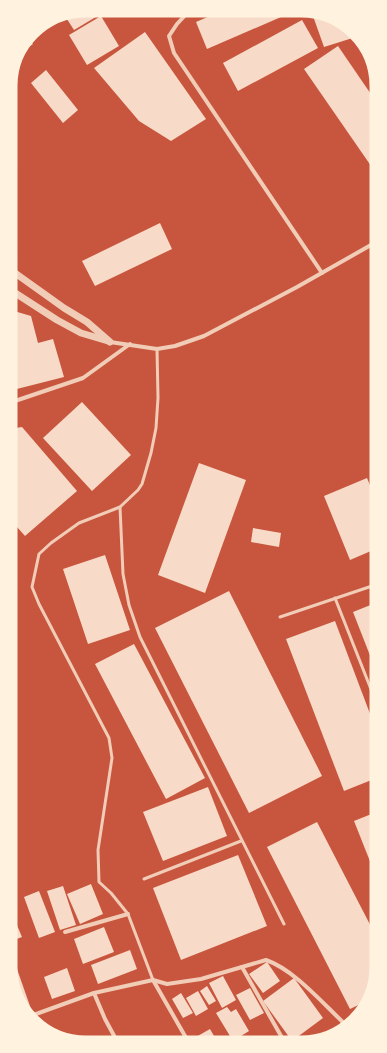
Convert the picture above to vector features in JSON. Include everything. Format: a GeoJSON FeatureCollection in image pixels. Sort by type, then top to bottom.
{"type":"FeatureCollection","features":[{"type":"Feature","properties":{"kind":"street"},"geometry":{"type":"LineString","coordinates":[[185,15],[169,36],[174,53],[322,273]]}},
{"type":"Feature","properties":{"kind":"street"},"geometry":{"type":"LineString","coordinates":[[15,293],[81,334],[110,342],[156,349],[175,346],[204,336],[297,287],[372,244]]}},
{"type":"Feature","properties":{"kind":"street"},"geometry":{"type":"LineString","coordinates":[[15,273],[64,308],[87,322],[110,342]]}},
{"type":"Feature","properties":{"kind":"street"},"geometry":{"type":"LineString","coordinates":[[15,401],[83,378],[130,344]]}},
{"type":"Feature","properties":{"kind":"street"},"geometry":{"type":"LineString","coordinates":[[65,932],[128,914]]}},
{"type":"Feature","properties":{"kind":"street"},"geometry":{"type":"LineString","coordinates":[[34,1015],[94,993],[153,980],[168,984],[201,979],[266,960],[276,963],[296,978],[344,1023]]}},
{"type":"Feature","properties":{"kind":"street"},"geometry":{"type":"LineString","coordinates":[[242,967],[282,1038]]}},
{"type":"Feature","properties":{"kind":"street"},"geometry":{"type":"LineString","coordinates":[[153,980],[186,1038]]}},
{"type":"Feature","properties":{"kind":"street"},"geometry":{"type":"LineString","coordinates":[[94,993],[115,1038]]}},
{"type":"Feature","properties":{"kind":"lane"},"geometry":{"type":"LineString","coordinates":[[153,980],[128,914],[111,893],[99,882],[98,850],[112,758],[109,738],[39,604],[32,587],[39,554],[51,542],[79,523],[120,507],[138,490],[142,484],[156,428],[158,398],[156,349]]}},
{"type":"Feature","properties":{"kind":"lane"},"geometry":{"type":"LineString","coordinates":[[120,507],[123,574],[129,605],[140,636],[241,841],[284,924]]}},
{"type":"Feature","properties":{"kind":"lane"},"geometry":{"type":"LineString","coordinates":[[280,617],[372,586]]}},
{"type":"Feature","properties":{"kind":"lane"},"geometry":{"type":"LineString","coordinates":[[335,598],[372,692]]}},
{"type":"Feature","properties":{"kind":"lane"},"geometry":{"type":"LineString","coordinates":[[144,879],[241,841]]}},
{"type":"Feature","properties":{"kind":"building"},"geometry":{"type":"Polygon","coordinates":[[[82,15],[99,15],[74,30],[66,18],[82,15]]]}},
{"type":"Feature","properties":{"kind":"building"},"geometry":{"type":"Polygon","coordinates":[[[212,15],[286,15],[207,49],[196,22],[212,15]]]}},
{"type":"Feature","properties":{"kind":"building"},"geometry":{"type":"Polygon","coordinates":[[[101,16],[119,46],[87,65],[69,35],[101,16]]]}},
{"type":"Feature","properties":{"kind":"building"},"geometry":{"type":"Polygon","coordinates":[[[313,16],[332,22],[353,38],[324,47],[313,16]]]}},
{"type":"Feature","properties":{"kind":"building"},"geometry":{"type":"Polygon","coordinates":[[[302,20],[318,48],[238,91],[223,63],[302,20]]]}},
{"type":"Feature","properties":{"kind":"building"},"geometry":{"type":"Polygon","coordinates":[[[145,32],[206,119],[171,141],[139,121],[94,68],[145,32]]]}},
{"type":"Feature","properties":{"kind":"building"},"geometry":{"type":"Polygon","coordinates":[[[31,42],[33,44],[27,48],[31,42]]]}},
{"type":"Feature","properties":{"kind":"building"},"geometry":{"type":"Polygon","coordinates":[[[338,46],[372,96],[372,167],[304,69],[338,46]]]}},
{"type":"Feature","properties":{"kind":"building"},"geometry":{"type":"Polygon","coordinates":[[[46,70],[78,110],[63,123],[31,83],[46,70]]]}},
{"type":"Feature","properties":{"kind":"building"},"geometry":{"type":"Polygon","coordinates":[[[160,223],[172,249],[95,286],[82,261],[160,223]]]}},
{"type":"Feature","properties":{"kind":"building"},"geometry":{"type":"Polygon","coordinates":[[[15,311],[31,316],[38,343],[53,339],[64,377],[15,389],[15,311]]]}},
{"type":"Feature","properties":{"kind":"building"},"geometry":{"type":"Polygon","coordinates":[[[82,402],[131,455],[92,491],[43,438],[82,402]]]}},
{"type":"Feature","properties":{"kind":"building"},"geometry":{"type":"Polygon","coordinates":[[[22,427],[77,491],[25,536],[15,525],[15,428],[22,427]]]}},
{"type":"Feature","properties":{"kind":"building"},"geometry":{"type":"Polygon","coordinates":[[[199,463],[246,480],[205,593],[158,575],[199,463]]]}},
{"type":"Feature","properties":{"kind":"building"},"geometry":{"type":"Polygon","coordinates":[[[367,478],[372,490],[372,551],[350,560],[324,496],[367,478]]]}},
{"type":"Feature","properties":{"kind":"building"},"geometry":{"type":"Polygon","coordinates":[[[253,528],[281,533],[279,547],[251,542],[253,528]]]}},
{"type":"Feature","properties":{"kind":"building"},"geometry":{"type":"Polygon","coordinates":[[[105,555],[130,630],[88,644],[63,569],[105,555]]]}},
{"type":"Feature","properties":{"kind":"building"},"geometry":{"type":"Polygon","coordinates":[[[229,591],[322,776],[249,813],[155,628],[229,591]]]}},
{"type":"Feature","properties":{"kind":"building"},"geometry":{"type":"Polygon","coordinates":[[[372,604],[372,661],[353,612],[372,604]]]}},
{"type":"Feature","properties":{"kind":"building"},"geometry":{"type":"Polygon","coordinates":[[[335,621],[372,719],[372,780],[344,791],[286,639],[335,621]]]}},
{"type":"Feature","properties":{"kind":"building"},"geometry":{"type":"Polygon","coordinates":[[[134,644],[205,778],[166,799],[95,664],[134,644]]]}},
{"type":"Feature","properties":{"kind":"building"},"geometry":{"type":"Polygon","coordinates":[[[208,787],[227,836],[163,861],[143,812],[208,787]]]}},
{"type":"Feature","properties":{"kind":"building"},"geometry":{"type":"Polygon","coordinates":[[[372,814],[372,866],[354,821],[372,814]]]}},
{"type":"Feature","properties":{"kind":"building"},"geometry":{"type":"Polygon","coordinates":[[[317,822],[372,928],[371,981],[367,994],[361,1004],[350,1009],[267,847],[317,822]]]}},
{"type":"Feature","properties":{"kind":"building"},"geometry":{"type":"Polygon","coordinates":[[[238,855],[267,926],[181,960],[153,888],[238,855]]]}},
{"type":"Feature","properties":{"kind":"building"},"geometry":{"type":"Polygon","coordinates":[[[91,884],[103,914],[80,924],[67,894],[91,884]]]}},
{"type":"Feature","properties":{"kind":"building"},"geometry":{"type":"Polygon","coordinates":[[[63,886],[76,925],[60,930],[47,891],[63,886]]]}},
{"type":"Feature","properties":{"kind":"building"},"geometry":{"type":"Polygon","coordinates":[[[39,891],[55,932],[39,938],[24,897],[39,891]]]}},
{"type":"Feature","properties":{"kind":"building"},"geometry":{"type":"Polygon","coordinates":[[[15,921],[22,937],[15,940],[15,921]]]}},
{"type":"Feature","properties":{"kind":"building"},"geometry":{"type":"Polygon","coordinates":[[[104,927],[114,952],[83,964],[74,939],[104,927]]]}},
{"type":"Feature","properties":{"kind":"building"},"geometry":{"type":"Polygon","coordinates":[[[130,950],[137,969],[98,984],[91,965],[130,950]]]}},
{"type":"Feature","properties":{"kind":"building"},"geometry":{"type":"Polygon","coordinates":[[[267,962],[280,981],[263,993],[249,974],[267,962]]]}},
{"type":"Feature","properties":{"kind":"building"},"geometry":{"type":"Polygon","coordinates":[[[67,968],[75,991],[52,999],[44,977],[67,968]]]}},
{"type":"Feature","properties":{"kind":"building"},"geometry":{"type":"Polygon","coordinates":[[[17,969],[31,1009],[30,1009],[20,994],[16,981],[15,970],[17,969]]]}},
{"type":"Feature","properties":{"kind":"building"},"geometry":{"type":"Polygon","coordinates":[[[223,976],[236,1000],[222,1008],[209,983],[223,976]]]}},
{"type":"Feature","properties":{"kind":"building"},"geometry":{"type":"Polygon","coordinates":[[[294,978],[323,1018],[296,1038],[290,1038],[263,1001],[294,978]]]}},
{"type":"Feature","properties":{"kind":"building"},"geometry":{"type":"Polygon","coordinates":[[[207,986],[216,1001],[209,1005],[200,991],[207,986]]]}},
{"type":"Feature","properties":{"kind":"building"},"geometry":{"type":"Polygon","coordinates":[[[250,988],[264,1013],[250,1020],[236,995],[250,988]]]}},
{"type":"Feature","properties":{"kind":"building"},"geometry":{"type":"Polygon","coordinates":[[[198,991],[208,1009],[196,1016],[186,998],[198,991]]]}},
{"type":"Feature","properties":{"kind":"building"},"geometry":{"type":"Polygon","coordinates":[[[181,993],[193,1013],[183,1018],[172,999],[181,993]]]}},
{"type":"Feature","properties":{"kind":"building"},"geometry":{"type":"Polygon","coordinates":[[[227,1007],[231,1012],[236,1009],[249,1031],[238,1038],[231,1038],[216,1013],[227,1007]]]}},
{"type":"Feature","properties":{"kind":"building"},"geometry":{"type":"Polygon","coordinates":[[[210,1029],[215,1038],[197,1038],[196,1037],[210,1029]]]}}]}
